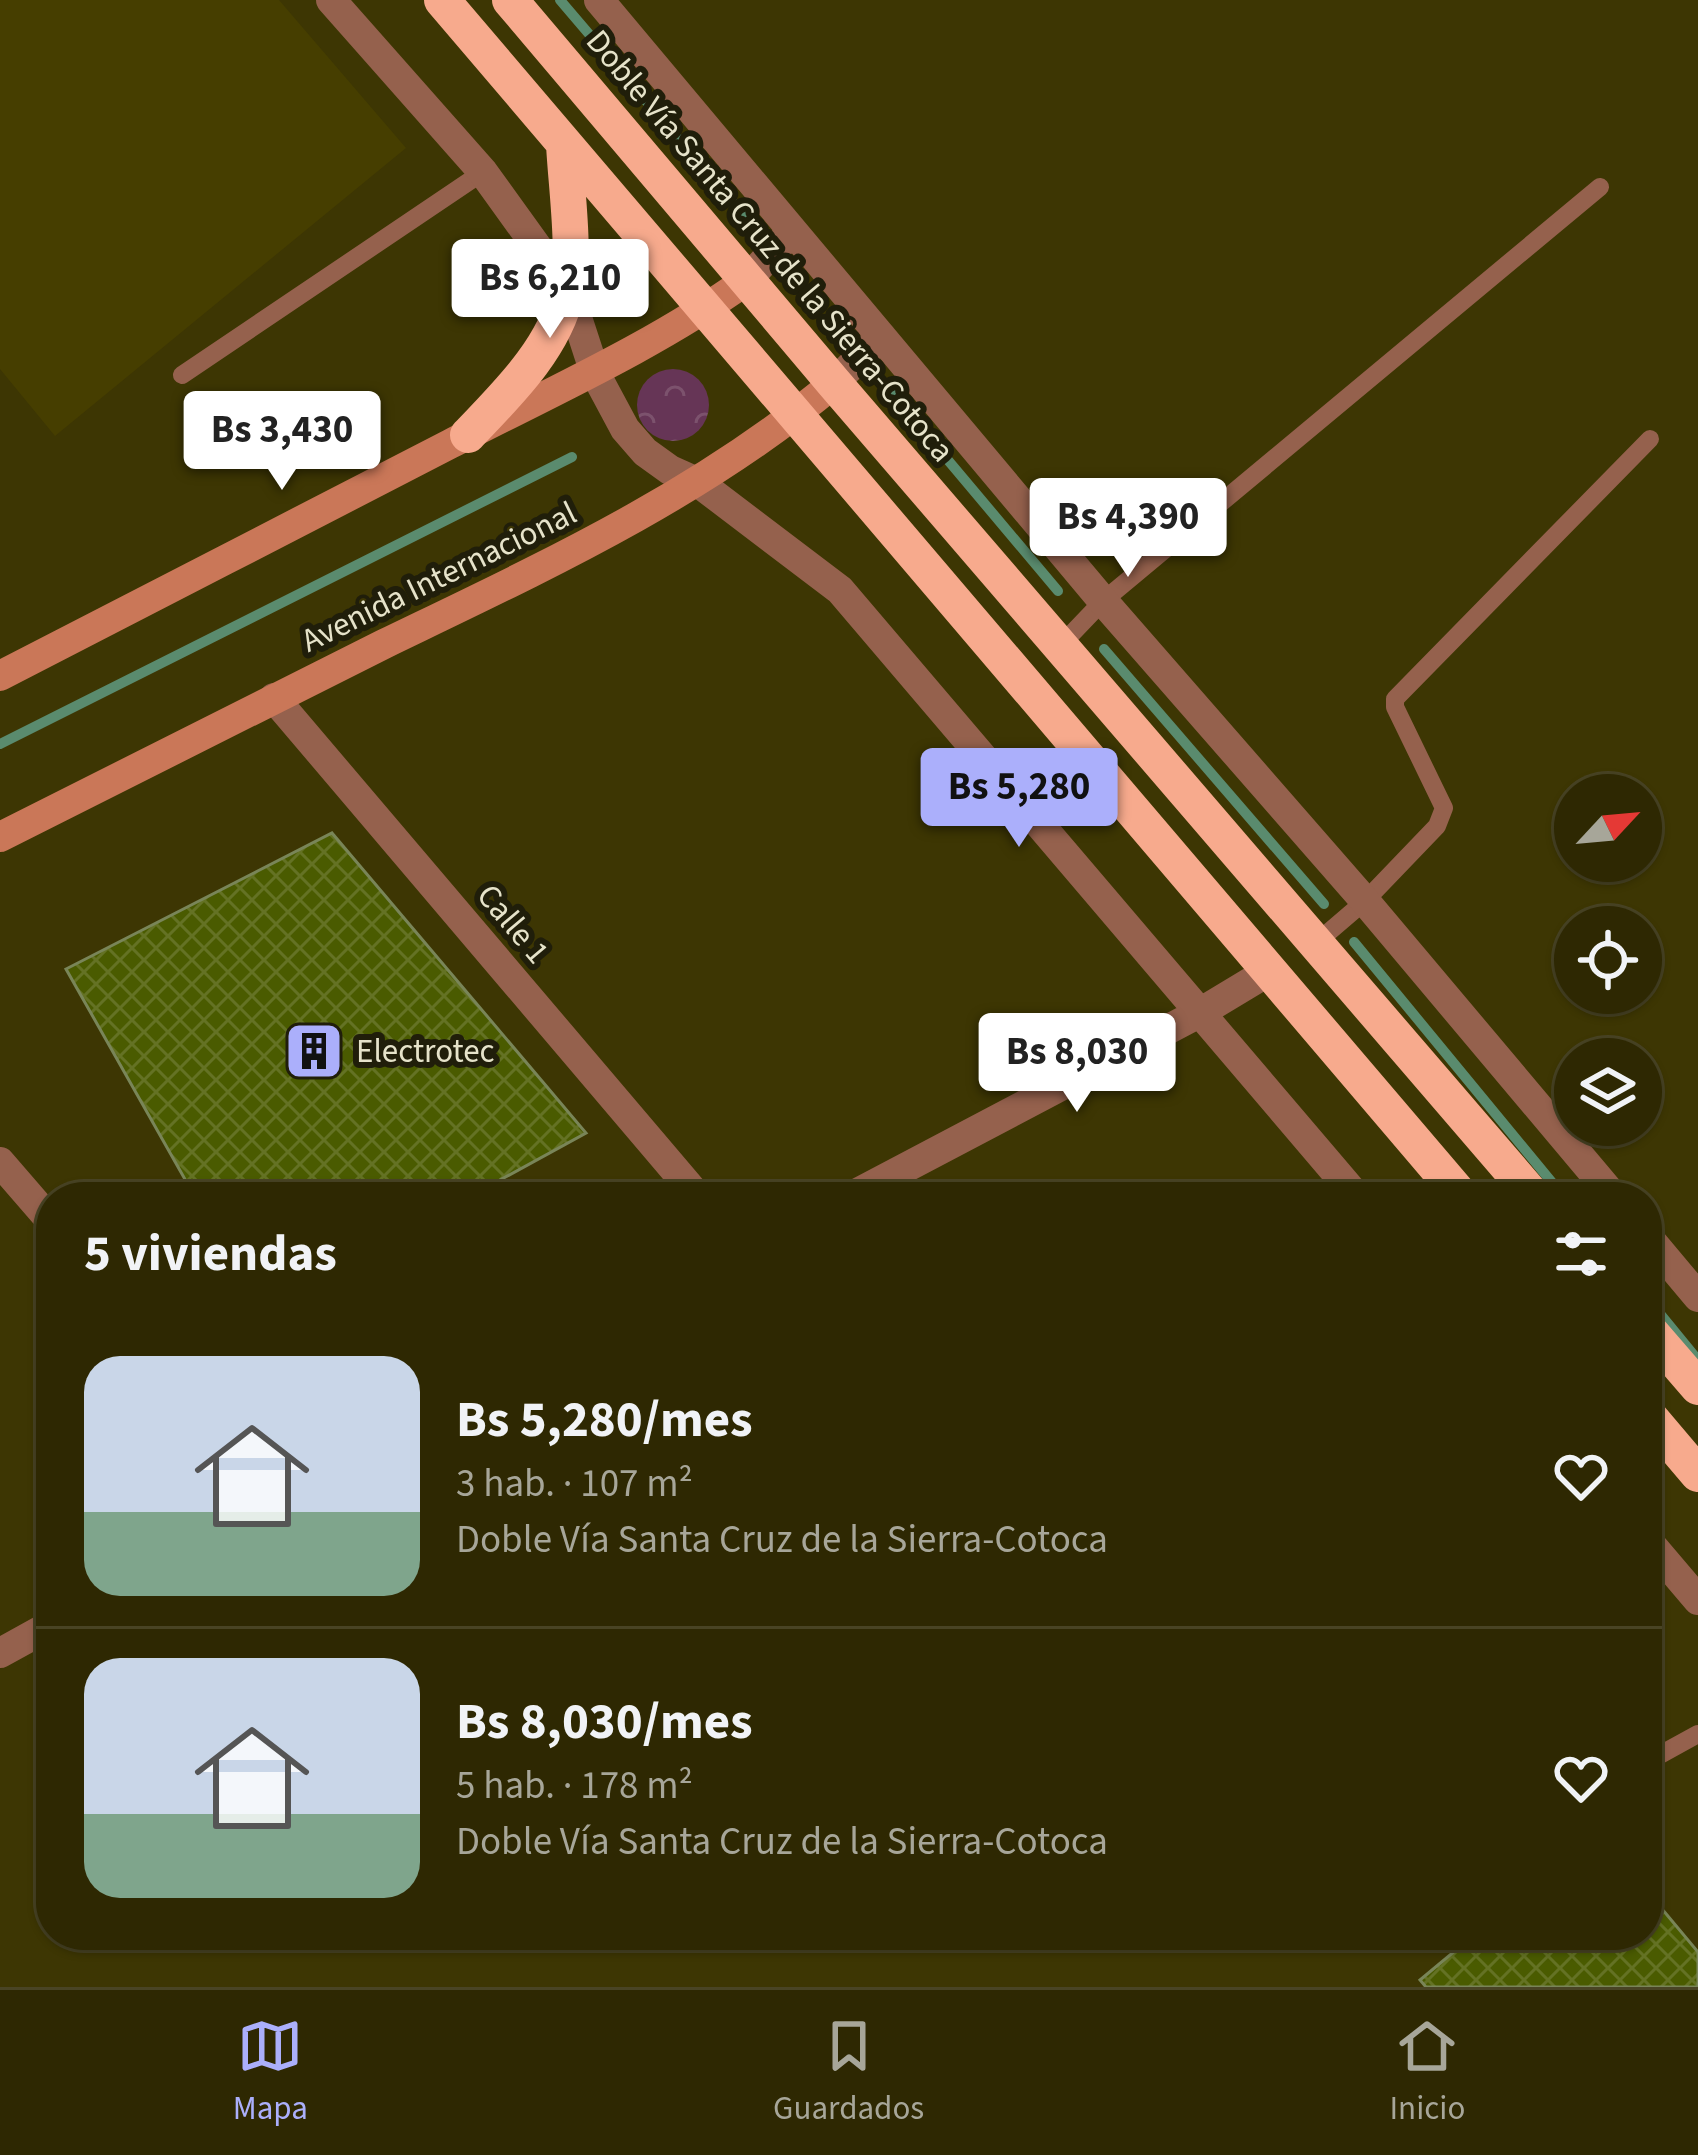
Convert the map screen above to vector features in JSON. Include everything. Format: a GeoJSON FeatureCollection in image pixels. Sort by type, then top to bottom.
{"type":"FeatureCollection","features":[{"type":"Feature","properties":{"kind":"highway"},"geometry":{"type":"LineString","coordinates":[[442,0],[1449,1182]]}},
{"type":"Feature","properties":{"kind":"highway","name":"Doble Vía Santa Cruz de la Sierra-Cotoca"},"geometry":{"type":"LineString","coordinates":[[510,0],[1521,1182]]}},
{"type":"Feature","properties":{"kind":"highway"},"geometry":{"type":"LineString","coordinates":[[468,435],[543,346],[568,290],[564,144]]}},
{"type":"Feature","properties":{"kind":"highway"},"geometry":{"type":"LineString","coordinates":[[1662,1345],[1698,1387]]}},
{"type":"Feature","properties":{"kind":"highway"},"geometry":{"type":"LineString","coordinates":[[1662,1432],[1698,1474]]}},
{"type":"Feature","properties":{"kind":"main road"},"geometry":{"type":"LineString","coordinates":[[0,676],[595,373],[747,280]]}},
{"type":"Feature","properties":{"kind":"main road","name":"Avenida Internacional"},"geometry":{"type":"LineString","coordinates":[[0,837],[590,544],[699,483],[834,383]]}},
{"type":"Feature","properties":{"kind":"street"},"geometry":{"type":"LineString","coordinates":[[331,0],[483,172],[568,290],[595,373],[625,429],[645,452],[699,483],[840,590],[1344,1182]]}},
{"type":"Feature","properties":{"kind":"street"},"geometry":{"type":"LineString","coordinates":[[598,0],[1103,601],[1601,1182]]}},
{"type":"Feature","properties":{"kind":"street"},"geometry":{"type":"LineString","coordinates":[[747,280],[792,231]]}},
{"type":"Feature","properties":{"kind":"street","name":"Avenida Internacional"},"geometry":{"type":"LineString","coordinates":[[834,383],[881,336]]}},
{"type":"Feature","properties":{"kind":"street","name":"Calle 1"},"geometry":{"type":"LineString","coordinates":[[274,698],[685,1182]]}},
{"type":"Feature","properties":{"kind":"street"},"geometry":{"type":"LineString","coordinates":[[878,1182],[1201,1012],[1269,971]]}},
{"type":"Feature","properties":{"kind":"street"},"geometry":{"type":"LineString","coordinates":[[0,1162],[36,1204]]}},
{"type":"Feature","properties":{"kind":"street"},"geometry":{"type":"LineString","coordinates":[[1662,1255],[1698,1297]]}},
{"type":"Feature","properties":{"kind":"street"},"geometry":{"type":"LineString","coordinates":[[1662,1558],[1698,1600]]}},
{"type":"Feature","properties":{"kind":"street"},"geometry":{"type":"LineString","coordinates":[[0,1653],[36,1633]]}},
{"type":"Feature","properties":{"kind":"lane"},"geometry":{"type":"LineString","coordinates":[[182,375],[483,172]]}},
{"type":"Feature","properties":{"kind":"lane"},"geometry":{"type":"LineString","coordinates":[[1060,646],[1103,601],[1600,188]]}},
{"type":"Feature","properties":{"kind":"lane"},"geometry":{"type":"LineString","coordinates":[[1316,944],[1365,901],[1443,817],[1444,808],[1395,699],[1650,440]]}},
{"type":"Feature","properties":{"kind":"lane"},"geometry":{"type":"LineString","coordinates":[[1662,1755],[1695,1741]]}},
{"type":"Feature","properties":{"kind":"shaded area"},"geometry":{"type":"Polygon","coordinates":[[[0,0],[279,0],[406,148],[55,436],[0,369],[0,0]]]}},
{"type":"Feature","properties":{"kind":"green space"},"geometry":{"type":"Polygon","coordinates":[[[673,369],[698,380],[709,405],[698,430],[673,441],[648,430],[637,405],[648,380],[673,369]]]}},
{"type":"Feature","properties":{"kind":"building","name":"Electrotec"},"geometry":{"type":"Polygon","coordinates":[[[332,833],[586,1133],[496,1182],[187,1182],[66,969],[332,833]]]}},
{"type":"Feature","properties":{"kind":"building"},"geometry":{"type":"Polygon","coordinates":[[[1662,1909],[1698,1952],[1698,1987],[1426,1987],[1420,1980],[1456,1950],[1662,1950],[1662,1909]]]}},
{"type":"Feature","properties":{"kind":"waterway"},"geometry":{"type":"LineString","coordinates":[[560,0],[757,231]]}},
{"type":"Feature","properties":{"kind":"waterway"},"geometry":{"type":"LineString","coordinates":[[862,358],[1058,591]]}},
{"type":"Feature","properties":{"kind":"waterway"},"geometry":{"type":"LineString","coordinates":[[0,744],[572,457]]}},
{"type":"Feature","properties":{"kind":"waterway"},"geometry":{"type":"LineString","coordinates":[[1104,649],[1324,904]]}},
{"type":"Feature","properties":{"kind":"waterway"},"geometry":{"type":"LineString","coordinates":[[1354,942],[1552,1182]]}},
{"type":"Feature","properties":{"kind":"waterway"},"geometry":{"type":"LineString","coordinates":[[1662,1316],[1698,1360]]}},
{"type":"Feature","properties":{"kind":"place","name":"Electrotec"},"geometry":{"type":"Point","coordinates":[314,1051]}}]}
